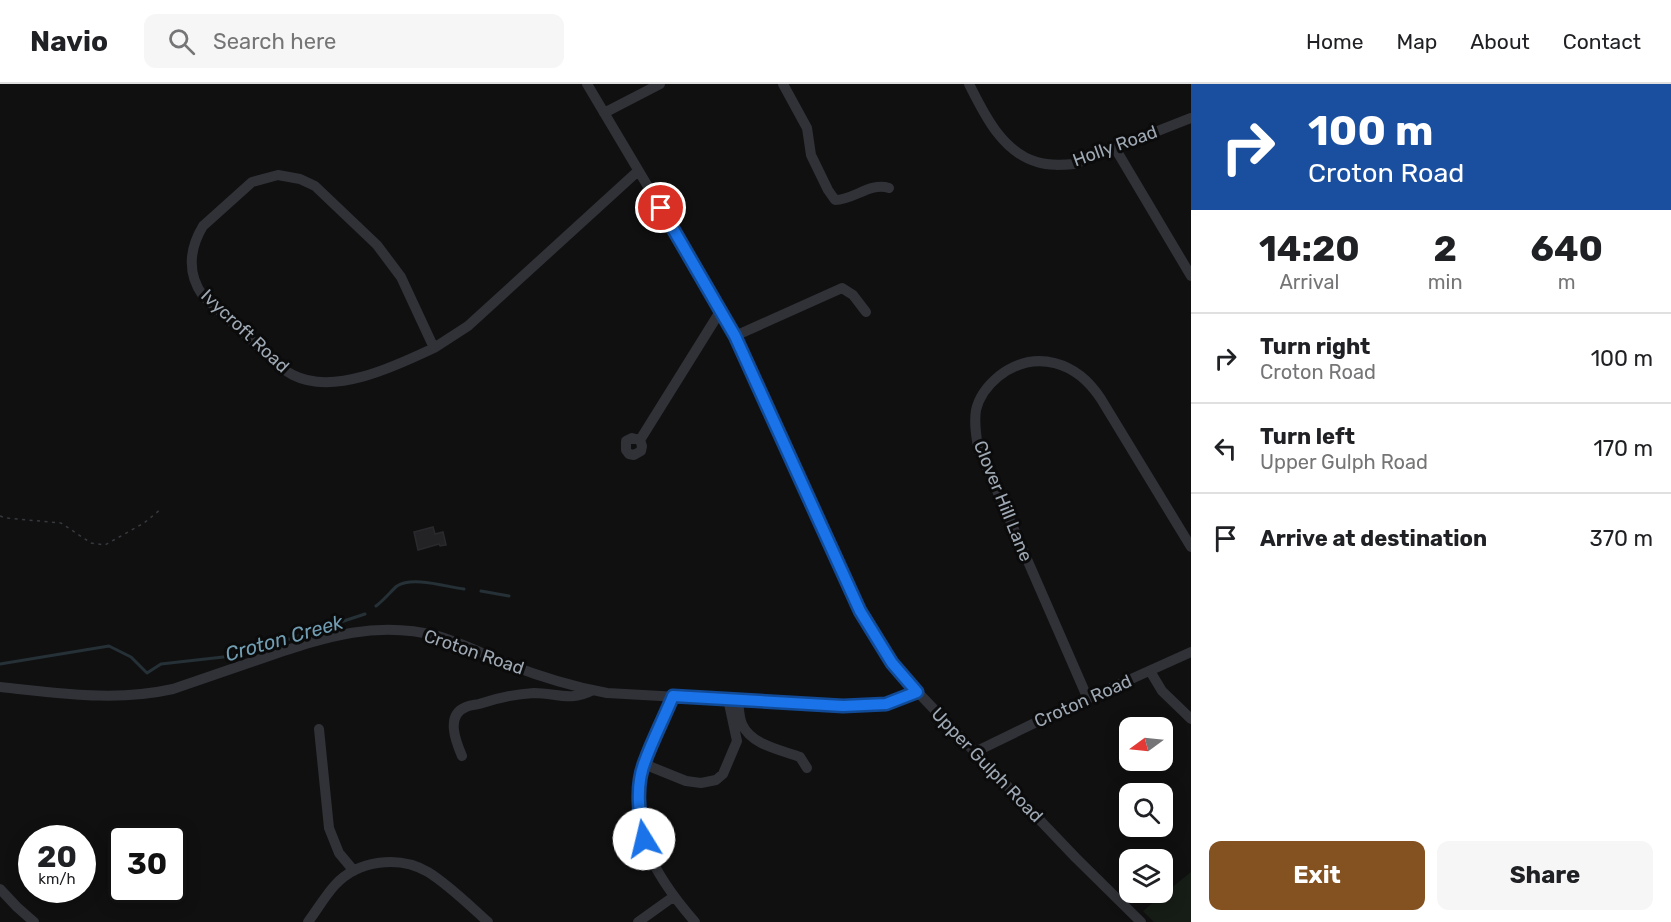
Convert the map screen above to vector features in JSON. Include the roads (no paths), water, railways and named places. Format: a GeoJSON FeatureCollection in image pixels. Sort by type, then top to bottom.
{"type":"FeatureCollection","features":[{"type":"Feature","properties":{"kind":"street","name":"Upper Gulph Road"},"geometry":{"type":"LineString","coordinates":[[587,84],[735,336],[860,611],[892,663],[1061,843],[1138,918]]}},
{"type":"Feature","properties":{"kind":"street"},"geometry":{"type":"LineString","coordinates":[[604,113],[660,84]]}},
{"type":"Feature","properties":{"kind":"street"},"geometry":{"type":"LineString","coordinates":[[783,84],[807,128],[811,155],[828,190],[836,200],[852,197],[881,186],[889,188]]}},
{"type":"Feature","properties":{"kind":"street","name":"Holly Road"},"geometry":{"type":"LineString","coordinates":[[969,84],[980,107],[1002,140],[1023,156],[1037,163],[1074,164],[1191,118]]}},
{"type":"Feature","properties":{"kind":"street"},"geometry":{"type":"LineString","coordinates":[[1114,148],[1191,276]]}},
{"type":"Feature","properties":{"kind":"street","name":"Ivycroft Road"},"geometry":{"type":"LineString","coordinates":[[434,348],[401,277],[390,260],[315,186],[300,179],[278,175],[252,182],[203,226],[194,243],[191,267],[201,294],[293,375],[316,383],[339,382],[393,365],[434,348],[468,326],[638,171]]}},
{"type":"Feature","properties":{"kind":"street"},"geometry":{"type":"LineString","coordinates":[[735,336],[842,288],[853,295],[866,312]]}},
{"type":"Feature","properties":{"kind":"street"},"geometry":{"type":"LineString","coordinates":[[640,440],[721,310]]}},
{"type":"Feature","properties":{"kind":"street","name":"Clover Hill Lane"},"geometry":{"type":"LineString","coordinates":[[1088,699],[978,447],[975,426],[976,409],[993,380],[1016,365],[1038,362],[1065,366],[1085,378],[1101,399],[1191,547]]}},
{"type":"Feature","properties":{"kind":"street","name":"Croton Road"},"geometry":{"type":"LineString","coordinates":[[0,687],[100,697],[152,694],[173,689],[325,637],[358,631],[392,630],[414,632],[455,642],[500,660],[593,690],[843,706],[878,705],[906,698],[917,692]]}},
{"type":"Feature","properties":{"kind":"street","name":"Croton Road"},"geometry":{"type":"LineString","coordinates":[[975,752],[1191,652]]}},
{"type":"Feature","properties":{"kind":"street"},"geometry":{"type":"LineString","coordinates":[[1150,671],[1162,691],[1191,718]]}},
{"type":"Feature","properties":{"kind":"street"},"geometry":{"type":"LineString","coordinates":[[462,756],[454,736],[454,727],[457,715],[464,707],[517,695],[535,693],[581,696],[593,690]]}},
{"type":"Feature","properties":{"kind":"street"},"geometry":{"type":"LineString","coordinates":[[673,696],[644,764],[639,787],[639,815],[651,862],[674,897],[695,922]]}},
{"type":"Feature","properties":{"kind":"street"},"geometry":{"type":"LineString","coordinates":[[644,764],[686,781],[701,783],[716,780],[723,774],[737,741],[733,700]]}},
{"type":"Feature","properties":{"kind":"street"},"geometry":{"type":"LineString","coordinates":[[733,700],[742,726],[747,731],[767,746],[800,757],[807,768]]}},
{"type":"Feature","properties":{"kind":"street"},"geometry":{"type":"LineString","coordinates":[[319,729],[329,828],[339,853],[354,871]]}},
{"type":"Feature","properties":{"kind":"street"},"geometry":{"type":"LineString","coordinates":[[308,922],[335,885],[354,871],[366,866],[391,862],[416,867],[429,873],[488,922]]}},
{"type":"Feature","properties":{"kind":"street"},"geometry":{"type":"LineString","coordinates":[[0,889],[34,922]]}},
{"type":"Feature","properties":{"kind":"street"},"geometry":{"type":"LineString","coordinates":[[638,922],[674,897]]}},
{"type":"Feature","properties":{"kind":"street"},"geometry":{"type":"LineString","coordinates":[[1124,922],[1138,918]]}},
{"type":"Feature","properties":{"kind":"waterway","name":"Croton Creek"},"geometry":{"type":"LineString","coordinates":[[376,606],[397,586],[404,583],[421,582],[464,589]]}},
{"type":"Feature","properties":{"kind":"waterway","name":"Croton Creek"},"geometry":{"type":"LineString","coordinates":[[481,591],[509,596]]}},
{"type":"Feature","properties":{"kind":"waterway","name":"Croton Creek"},"geometry":{"type":"LineString","coordinates":[[0,664],[109,646],[131,657],[147,673],[161,664],[241,655],[365,614]]}}]}
